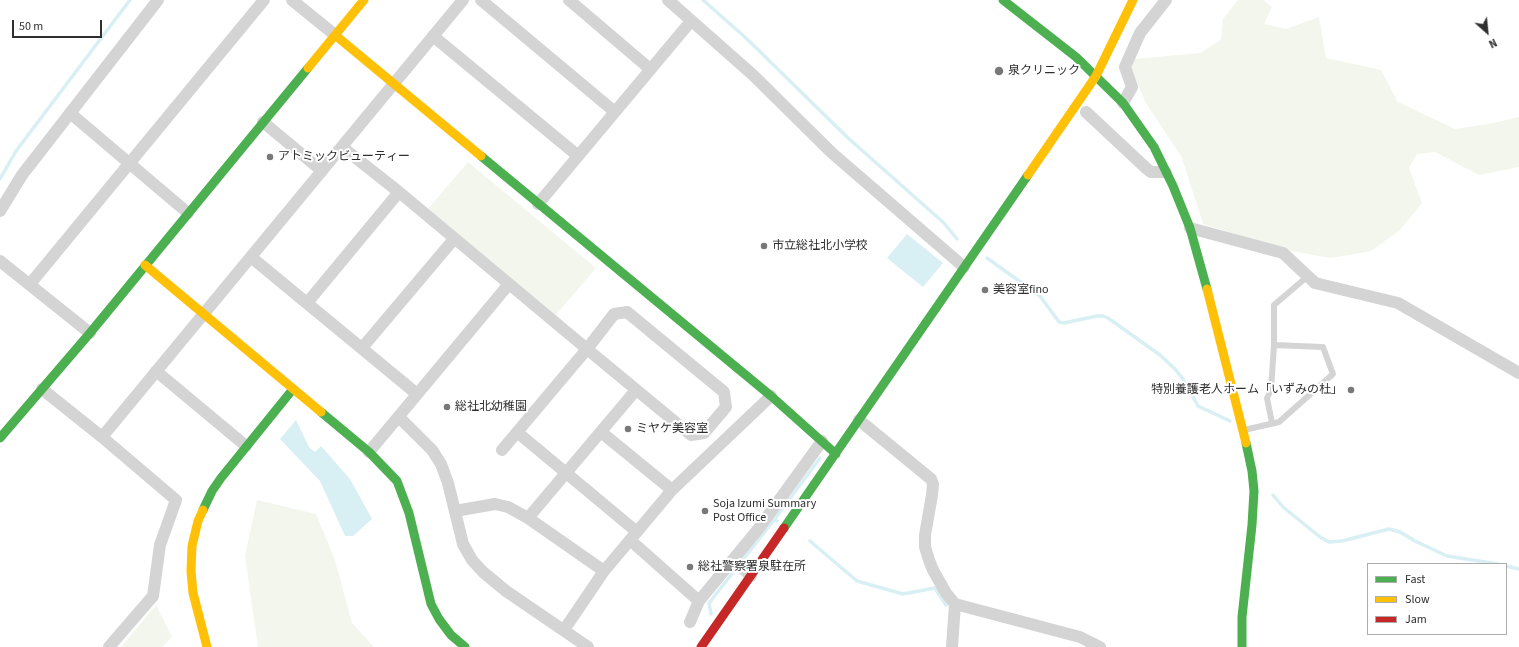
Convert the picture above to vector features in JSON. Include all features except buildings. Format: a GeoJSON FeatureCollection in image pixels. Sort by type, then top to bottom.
{"type":"FeatureCollection","features":[{"type":"Feature","properties":{"kind":"street"},"geometry":{"type":"LineString","coordinates":[[0,211],[22,175],[158,0]]}},
{"type":"Feature","properties":{"kind":"street"},"geometry":{"type":"LineString","coordinates":[[30,284],[264,0]]}},
{"type":"Feature","properties":{"kind":"street"},"geometry":{"type":"LineString","coordinates":[[292,0],[771,396],[836,454]]}},
{"type":"Feature","properties":{"kind":"street"},"geometry":{"type":"LineString","coordinates":[[0,438],[90,333],[364,0]]}},
{"type":"Feature","properties":{"kind":"street"},"geometry":{"type":"LineString","coordinates":[[102,437],[463,0]]}},
{"type":"Feature","properties":{"kind":"street"},"geometry":{"type":"LineString","coordinates":[[481,0],[615,112]]}},
{"type":"Feature","properties":{"kind":"street"},"geometry":{"type":"LineString","coordinates":[[569,0],[650,69]]}},
{"type":"Feature","properties":{"kind":"street"},"geometry":{"type":"LineString","coordinates":[[668,0],[753,76],[832,153],[964,267]]}},
{"type":"Feature","properties":{"kind":"street"},"geometry":{"type":"LineString","coordinates":[[1003,0],[1076,58],[1123,103],[1154,147],[1190,228],[1244,430],[1252,471],[1254,491],[1252,525],[1242,617],[1242,647]]}},
{"type":"Feature","properties":{"kind":"street"},"geometry":{"type":"LineString","coordinates":[[690,622],[699,601],[740,567],[836,454],[1082,98],[1096,76],[1133,0]]}},
{"type":"Feature","properties":{"kind":"street"},"geometry":{"type":"LineString","coordinates":[[1123,103],[1132,87],[1125,67],[1140,33],[1166,0]]}},
{"type":"Feature","properties":{"kind":"street"},"geometry":{"type":"LineString","coordinates":[[538,204],[691,21]]}},
{"type":"Feature","properties":{"kind":"street"},"geometry":{"type":"LineString","coordinates":[[434,36],[578,156]]}},
{"type":"Feature","properties":{"kind":"street"},"geometry":{"type":"LineString","coordinates":[[1086,112],[1151,172],[1166,172]]}},
{"type":"Feature","properties":{"kind":"street"},"geometry":{"type":"LineString","coordinates":[[70,113],[188,213]]}},
{"type":"Feature","properties":{"kind":"street"},"geometry":{"type":"LineString","coordinates":[[263,122],[322,171]]}},
{"type":"Feature","properties":{"kind":"street"},"geometry":{"type":"LineString","coordinates":[[342,147],[398,192],[508,284],[587,349],[636,390],[691,435],[704,433],[726,407],[724,392],[627,312],[614,314],[587,349],[502,450]]}},
{"type":"Feature","properties":{"kind":"street"},"geometry":{"type":"LineString","coordinates":[[307,303],[398,192]]}},
{"type":"Feature","properties":{"kind":"street"},"geometry":{"type":"LineString","coordinates":[[1190,228],[1283,253],[1315,283],[1398,303],[1519,373]]}},
{"type":"Feature","properties":{"kind":"street"},"geometry":{"type":"LineString","coordinates":[[362,348],[454,239]]}},
{"type":"Feature","properties":{"kind":"street"},"geometry":{"type":"LineString","coordinates":[[251,257],[417,394]]}},
{"type":"Feature","properties":{"kind":"street"},"geometry":{"type":"LineString","coordinates":[[0,261],[90,333]]}},
{"type":"Feature","properties":{"kind":"street"},"geometry":{"type":"LineString","coordinates":[[145,265],[369,452],[396,481],[404,498],[431,604],[451,635],[465,647]]}},
{"type":"Feature","properties":{"kind":"street"},"geometry":{"type":"LineString","coordinates":[[369,452],[508,284]]}},
{"type":"Feature","properties":{"kind":"street"},"geometry":{"type":"LineString","coordinates":[[156,371],[246,446]]}},
{"type":"Feature","properties":{"kind":"street"},"geometry":{"type":"LineString","coordinates":[[42,389],[102,437],[176,500],[160,545],[153,596],[109,647]]}},
{"type":"Feature","properties":{"kind":"street"},"geometry":{"type":"LineString","coordinates":[[207,647],[193,593],[191,571],[192,546],[198,521],[212,491],[246,446],[294,389]]}},
{"type":"Feature","properties":{"kind":"street"},"geometry":{"type":"LineString","coordinates":[[528,518],[636,390]]}},
{"type":"Feature","properties":{"kind":"street"},"geometry":{"type":"LineString","coordinates":[[564,630],[604,571],[672,490],[771,396]]}},
{"type":"Feature","properties":{"kind":"street"},"geometry":{"type":"LineString","coordinates":[[398,416],[432,450],[441,464],[463,544],[472,560],[506,591],[588,647]]}},
{"type":"Feature","properties":{"kind":"street"},"geometry":{"type":"LineString","coordinates":[[859,420],[931,479],[933,484],[925,535],[925,547],[933,570],[946,593],[955,604],[1080,637],[1100,647]]}},
{"type":"Feature","properties":{"kind":"street"},"geometry":{"type":"LineString","coordinates":[[517,432],[566,473],[634,536],[699,601]]}},
{"type":"Feature","properties":{"kind":"street"},"geometry":{"type":"LineString","coordinates":[[601,432],[672,490]]}},
{"type":"Feature","properties":{"kind":"street"},"geometry":{"type":"LineString","coordinates":[[701,647],[759,528],[822,441]]}},
{"type":"Feature","properties":{"kind":"street"},"geometry":{"type":"LineString","coordinates":[[455,511],[495,504],[508,507],[528,518],[604,571]]}},
{"type":"Feature","properties":{"kind":"street"},"geometry":{"type":"LineString","coordinates":[[952,647],[955,604]]}},
{"type":"Feature","properties":{"kind":"lane"},"geometry":{"type":"LineString","coordinates":[[1272,423],[1268,398],[1271,390],[1274,345],[1274,305],[1308,276]]}},
{"type":"Feature","properties":{"kind":"lane"},"geometry":{"type":"LineString","coordinates":[[1244,430],[1279,422],[1333,374],[1323,347],[1274,345]]}},
{"type":"Feature","properties":{"kind":"shaded area"},"geometry":{"type":"Polygon","coordinates":[[[1238,0],[1263,0],[1272,7],[1264,24],[1286,29],[1319,17],[1326,58],[1381,70],[1398,102],[1455,129],[1494,123],[1519,117],[1519,167],[1479,175],[1435,152],[1417,154],[1409,168],[1422,203],[1399,231],[1371,251],[1349,255],[1330,258],[1286,250],[1203,224],[1182,158],[1146,103],[1131,69],[1135,59],[1200,53],[1221,40],[1223,19],[1238,0]]]}},
{"type":"Feature","properties":{"kind":"shaded area"},"geometry":{"type":"Polygon","coordinates":[[[468,162],[596,268],[555,316],[428,209],[468,162]]]}},
{"type":"Feature","properties":{"kind":"shaded area"},"geometry":{"type":"Polygon","coordinates":[[[257,500],[316,514],[335,560],[352,623],[374,647],[258,647],[245,556],[257,500]]]}},
{"type":"Feature","properties":{"kind":"shaded area"},"geometry":{"type":"Polygon","coordinates":[[[156,605],[172,637],[162,647],[121,647],[156,605]]]}},
{"type":"Feature","properties":{"kind":"water"},"geometry":{"type":"Polygon","coordinates":[[[907,234],[943,263],[923,287],[887,258],[907,234]]]}},
{"type":"Feature","properties":{"kind":"water"},"geometry":{"type":"Polygon","coordinates":[[[296,420],[309,447],[315,452],[321,446],[350,479],[372,519],[353,536],[345,536],[320,481],[280,439],[296,420]]]}},
{"type":"Feature","properties":{"kind":"waterway"},"geometry":{"type":"LineString","coordinates":[[0,179],[16,151],[130,0]]}},
{"type":"Feature","properties":{"kind":"waterway"},"geometry":{"type":"LineString","coordinates":[[703,0],[747,39],[847,137],[944,223],[957,239]]}},
{"type":"Feature","properties":{"kind":"waterway"},"geometry":{"type":"LineString","coordinates":[[987,258],[1040,296],[1059,322],[1064,323],[1097,316],[1108,318],[1160,355],[1175,369],[1183,379],[1198,406],[1230,421]]}},
{"type":"Feature","properties":{"kind":"waterway"},"geometry":{"type":"LineString","coordinates":[[777,521],[774,520],[820,458]]}},
{"type":"Feature","properties":{"kind":"waterway"},"geometry":{"type":"LineString","coordinates":[[1273,495],[1283,507],[1320,537],[1329,542],[1342,541],[1389,529],[1400,532],[1447,556],[1492,563]]}},
{"type":"Feature","properties":{"kind":"waterway"},"geometry":{"type":"LineString","coordinates":[[711,614],[709,603],[774,520]]}},
{"type":"Feature","properties":{"kind":"waterway"},"geometry":{"type":"LineString","coordinates":[[810,541],[857,581],[903,594],[935,588],[946,605]]}},
{"type":"Feature","properties":{"kind":"waterway"},"geometry":{"type":"LineString","coordinates":[[1507,566],[1519,569]]}},
{"type":"Feature","properties":{"kind":"traffic: fast"},"geometry":{"type":"LineString","coordinates":[[1003,0],[1076,57],[1123,103],[1154,147],[1173,186],[1190,228],[1207,289]]}},
{"type":"Feature","properties":{"kind":"traffic: fast"},"geometry":{"type":"LineString","coordinates":[[0,438],[90,333],[308,68]]}},
{"type":"Feature","properties":{"kind":"traffic: fast"},"geometry":{"type":"LineString","coordinates":[[481,156],[771,396],[836,454]]}},
{"type":"Feature","properties":{"kind":"traffic: fast"},"geometry":{"type":"LineString","coordinates":[[784,528],[1028,175]]}},
{"type":"Feature","properties":{"kind":"traffic: fast"},"geometry":{"type":"LineString","coordinates":[[203,510],[212,491],[221,478],[293,389]]}},
{"type":"Feature","properties":{"kind":"traffic: fast"},"geometry":{"type":"LineString","coordinates":[[321,412],[369,452],[397,481],[409,513],[431,604],[439,619],[451,635],[465,647]]}},
{"type":"Feature","properties":{"kind":"traffic: fast"},"geometry":{"type":"LineString","coordinates":[[1242,647],[1242,617],[1252,525],[1254,491],[1252,471],[1246,443]]}},
{"type":"Feature","properties":{"kind":"traffic: slow"},"geometry":{"type":"LineString","coordinates":[[308,68],[364,0]]}},
{"type":"Feature","properties":{"kind":"traffic: slow"},"geometry":{"type":"LineString","coordinates":[[1028,175],[1096,76],[1133,0]]}},
{"type":"Feature","properties":{"kind":"traffic: slow"},"geometry":{"type":"LineString","coordinates":[[335,35],[481,156]]}},
{"type":"Feature","properties":{"kind":"traffic: slow"},"geometry":{"type":"LineString","coordinates":[[145,265],[321,412]]}},
{"type":"Feature","properties":{"kind":"traffic: slow"},"geometry":{"type":"LineString","coordinates":[[1207,289],[1246,443]]}},
{"type":"Feature","properties":{"kind":"traffic: slow"},"geometry":{"type":"LineString","coordinates":[[203,510],[198,521],[192,546],[191,571],[193,593],[207,647]]}},
{"type":"Feature","properties":{"kind":"traffic: jam"},"geometry":{"type":"LineString","coordinates":[[701,647],[784,528]]}},
{"type":"Feature","properties":{"kind":"place","name":"泉クリニック"},"geometry":{"type":"Point","coordinates":[999,71]}},
{"type":"Feature","properties":{"kind":"place","name":"アトミックビューティー"},"geometry":{"type":"Point","coordinates":[270,157]}},
{"type":"Feature","properties":{"kind":"place","name":"市立総社北小学校"},"geometry":{"type":"Point","coordinates":[764,246]}},
{"type":"Feature","properties":{"kind":"place","name":"美容室fino"},"geometry":{"type":"Point","coordinates":[985,290]}},
{"type":"Feature","properties":{"kind":"place","name":"特別養護老人ホーム「いずみの杜」"},"geometry":{"type":"Point","coordinates":[1351,390]}},
{"type":"Feature","properties":{"kind":"place","name":"総社北幼稚園"},"geometry":{"type":"Point","coordinates":[447,407]}},
{"type":"Feature","properties":{"kind":"place","name":"ミヤケ美容室"},"geometry":{"type":"Point","coordinates":[628,429]}},
{"type":"Feature","properties":{"kind":"place","name":"Soja Izumi Summary Post Office"},"geometry":{"type":"Point","coordinates":[705,511]}},
{"type":"Feature","properties":{"kind":"place","name":"総社警察署泉駐在所"},"geometry":{"type":"Point","coordinates":[690,567]}}]}
